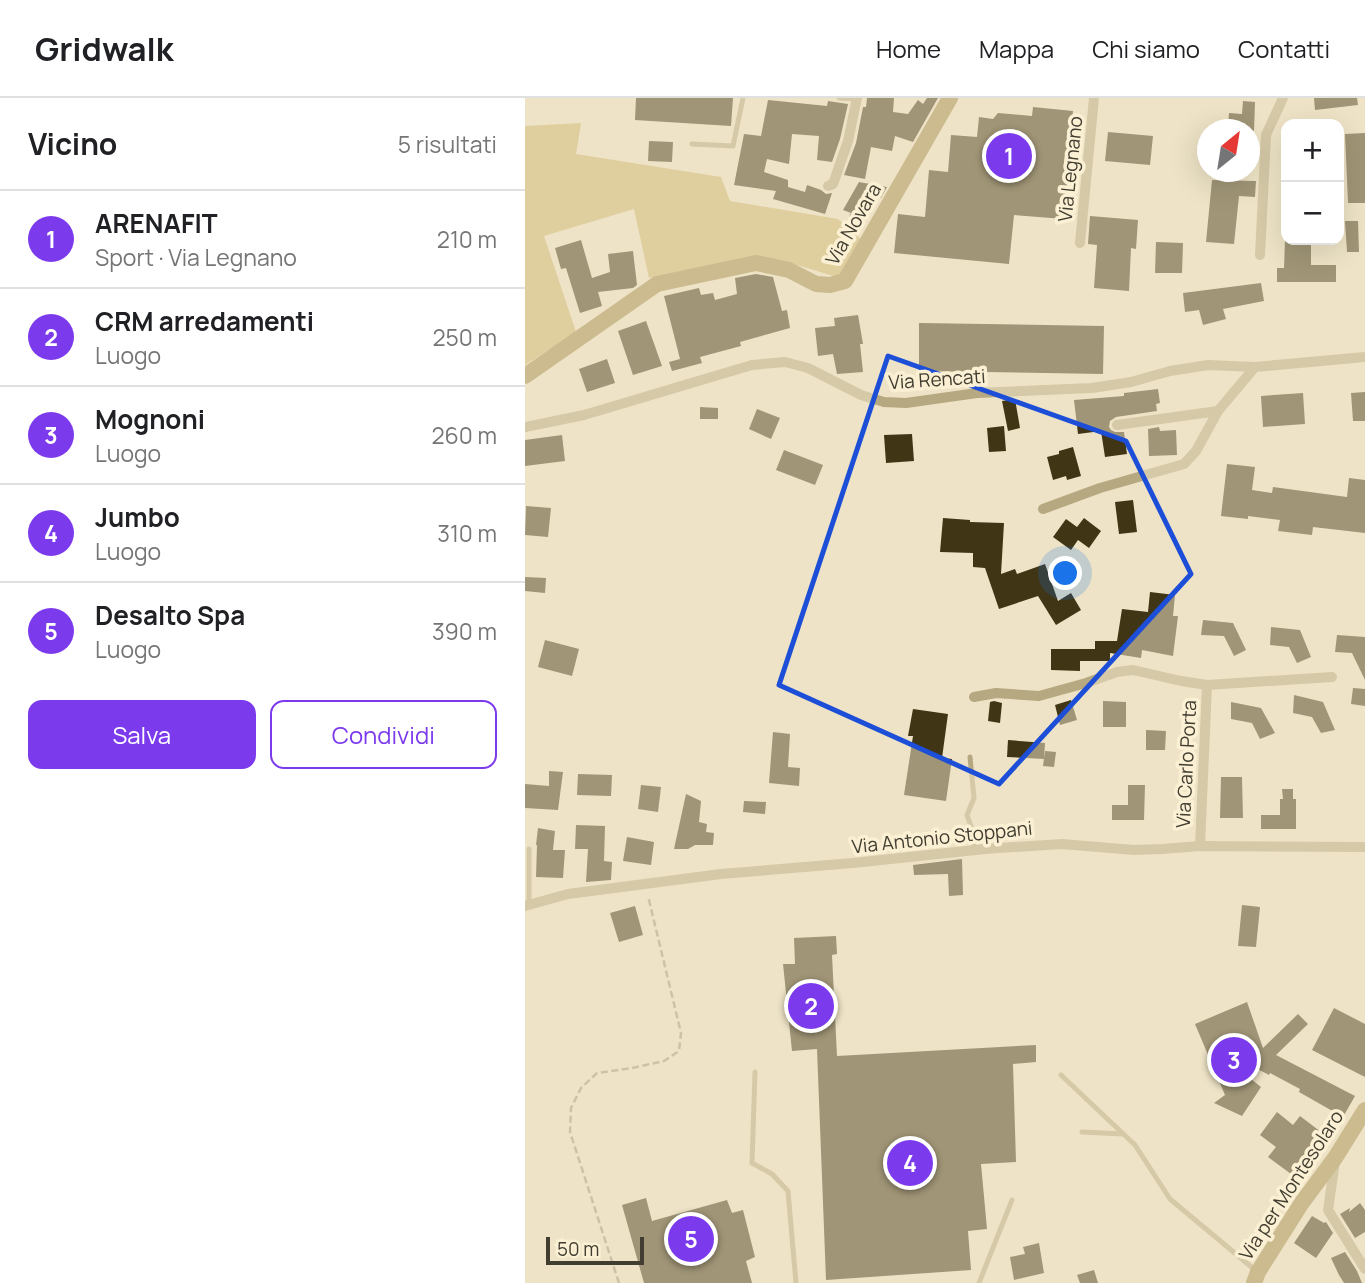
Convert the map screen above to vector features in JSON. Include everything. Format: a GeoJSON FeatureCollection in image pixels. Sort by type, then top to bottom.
{"type":"FeatureCollection","features":[{"type":"Feature","properties":{"kind":"street","name":"Via Novara"},"geometry":{"type":"LineString","coordinates":[[525,376],[657,284],[756,263],[789,270],[816,285],[845,281],[950,98]]}},
{"type":"Feature","properties":{"kind":"street","name":"Via Legnano"},"geometry":{"type":"LineString","coordinates":[[1080,243],[1094,98]]}},
{"type":"Feature","properties":{"kind":"street"},"geometry":{"type":"LineString","coordinates":[[1260,255],[1266,135],[1283,98]]}},
{"type":"Feature","properties":{"kind":"street"},"geometry":{"type":"LineString","coordinates":[[828,186],[833,184],[848,141],[857,99]]}},
{"type":"Feature","properties":{"kind":"street","name":"Via Rencati"},"geometry":{"type":"LineString","coordinates":[[525,427],[585,415],[751,365],[768,363],[785,362],[808,368],[861,395],[884,402],[906,403],[977,393],[1092,388],[1208,365],[1255,367],[1365,357]]}},
{"type":"Feature","properties":{"kind":"street"},"geometry":{"type":"LineString","coordinates":[[1042,509],[1100,488],[1184,464],[1196,451],[1218,411],[1255,367]]}},
{"type":"Feature","properties":{"kind":"street"},"geometry":{"type":"LineString","coordinates":[[1117,425],[1218,411]]}},
{"type":"Feature","properties":{"kind":"street","name":"Via Carlo Porta"},"geometry":{"type":"LineString","coordinates":[[974,697],[996,693],[1039,696],[1117,671],[1133,670],[1207,685],[1332,677]]}},
{"type":"Feature","properties":{"kind":"street","name":"Via Carlo Porta"},"geometry":{"type":"LineString","coordinates":[[1200,846],[1207,685]]}},
{"type":"Feature","properties":{"kind":"street","name":"Via Antonio Stoppani"},"geometry":{"type":"LineString","coordinates":[[527,904],[568,894],[721,874],[1062,844],[1134,850],[1200,846],[1365,847]]}},
{"type":"Feature","properties":{"kind":"street","name":"Via per Montesolaro"},"geometry":{"type":"LineString","coordinates":[[1256,1278],[1300,1204],[1335,1158],[1365,1110]]}},
{"type":"Feature","properties":{"kind":"street"},"geometry":{"type":"LineString","coordinates":[[1335,1158],[1328,1209],[1365,1269]]}},
{"type":"Feature","properties":{"kind":"lane"},"geometry":{"type":"LineString","coordinates":[[692,144],[733,146],[743,98]]}},
{"type":"Feature","properties":{"kind":"lane"},"geometry":{"type":"LineString","coordinates":[[839,98],[857,99]]}},
{"type":"Feature","properties":{"kind":"lane"},"geometry":{"type":"LineString","coordinates":[[970,757],[974,798],[967,815],[973,832],[974,850]]}},
{"type":"Feature","properties":{"kind":"lane"},"geometry":{"type":"LineString","coordinates":[[527,904],[529,849]]}},
{"type":"Feature","properties":{"kind":"lane"},"geometry":{"type":"LineString","coordinates":[[755,1072],[752,1163],[772,1174],[788,1191],[796,1283]]}},
{"type":"Feature","properties":{"kind":"lane"},"geometry":{"type":"LineString","coordinates":[[1061,1075],[1135,1145],[1170,1199],[1256,1278]]}},
{"type":"Feature","properties":{"kind":"lane"},"geometry":{"type":"LineString","coordinates":[[1082,1132],[1123,1134]]}},
{"type":"Feature","properties":{"kind":"lane"},"geometry":{"type":"LineString","coordinates":[[979,1283],[1012,1200]]}},
{"type":"Feature","properties":{"kind":"path"},"geometry":{"type":"LineString","coordinates":[[619,1283],[570,1132],[571,1108],[581,1088],[597,1073],[664,1061],[679,1051],[681,1033],[645,883]]}},
{"type":"Feature","properties":{"kind":"highlighted area"},"geometry":{"type":"Polygon","coordinates":[[[888,356],[1126,441],[1191,574],[999,784],[779,685],[888,356]]]}},
{"type":"Feature","properties":{"kind":"shaded area"},"geometry":{"type":"Polygon","coordinates":[[[581,123],[576,154],[721,177],[730,201],[838,219],[862,240],[840,278],[784,261],[748,260],[649,278],[634,209],[544,236],[576,332],[525,365],[525,126],[581,123]]]}},
{"type":"Feature","properties":{"kind":"building"},"geometry":{"type":"Polygon","coordinates":[[[636,98],[733,98],[731,126],[635,120],[636,98]]]}},
{"type":"Feature","properties":{"kind":"building"},"geometry":{"type":"Polygon","coordinates":[[[867,98],[894,98],[893,112],[908,114],[918,100],[923,104],[927,98],[938,98],[913,142],[895,136],[892,151],[871,147],[865,179],[844,175],[856,143],[867,98]]]}},
{"type":"Feature","properties":{"kind":"building"},"geometry":{"type":"Polygon","coordinates":[[[1314,98],[1357,98],[1358,105],[1315,110],[1314,98]]]}},
{"type":"Feature","properties":{"kind":"building"},"geometry":{"type":"Polygon","coordinates":[[[768,100],[827,106],[828,101],[848,104],[832,162],[817,160],[819,136],[792,134],[789,164],[767,159],[764,172],[788,180],[788,187],[805,192],[807,185],[826,194],[832,193],[825,214],[773,199],[776,191],[734,185],[744,134],[761,136],[768,100]]]}},
{"type":"Feature","properties":{"kind":"building"},"geometry":{"type":"Polygon","coordinates":[[[1243,101],[1255,102],[1254,119],[1229,119],[1229,113],[1242,114],[1243,101]]]}},
{"type":"Feature","properties":{"kind":"building"},"geometry":{"type":"Polygon","coordinates":[[[1033,107],[1073,111],[1064,219],[1014,215],[1009,264],[894,253],[898,214],[925,217],[929,170],[948,172],[951,135],[977,137],[979,117],[993,119],[998,113],[1032,116],[1033,107]]]}},
{"type":"Feature","properties":{"kind":"building"},"geometry":{"type":"Polygon","coordinates":[[[1108,132],[1153,136],[1150,165],[1105,161],[1108,132]]]}},
{"type":"Feature","properties":{"kind":"building"},"geometry":{"type":"Polygon","coordinates":[[[1365,133],[1365,203],[1348,203],[1345,134],[1365,133]]]}},
{"type":"Feature","properties":{"kind":"building"},"geometry":{"type":"Polygon","coordinates":[[[649,141],[673,142],[672,162],[648,161],[649,141]]]}},
{"type":"Feature","properties":{"kind":"building"},"geometry":{"type":"Polygon","coordinates":[[[859,182],[887,187],[881,198],[878,197],[863,224],[849,217],[851,213],[843,210],[859,182]]]}},
{"type":"Feature","properties":{"kind":"building"},"geometry":{"type":"Polygon","coordinates":[[[1212,182],[1256,182],[1255,197],[1239,196],[1234,244],[1206,242],[1212,182]]]}},
{"type":"Feature","properties":{"kind":"building"},"geometry":{"type":"Polygon","coordinates":[[[1090,216],[1138,220],[1136,249],[1131,248],[1129,291],[1094,288],[1097,245],[1088,244],[1090,216]]]}},
{"type":"Feature","properties":{"kind":"building"},"geometry":{"type":"Polygon","coordinates":[[[1345,221],[1358,221],[1359,252],[1347,252],[1345,221]]]}},
{"type":"Feature","properties":{"kind":"building"},"geometry":{"type":"Polygon","coordinates":[[[581,240],[592,278],[610,272],[608,254],[633,251],[637,285],[633,288],[598,292],[602,306],[580,313],[566,268],[561,269],[555,248],[581,240]]]}},
{"type":"Feature","properties":{"kind":"building"},"geometry":{"type":"Polygon","coordinates":[[[1156,242],[1183,243],[1182,273],[1155,273],[1156,242]]]}},
{"type":"Feature","properties":{"kind":"building"},"geometry":{"type":"Polygon","coordinates":[[[1285,245],[1311,245],[1311,265],[1336,265],[1336,282],[1277,282],[1277,268],[1284,268],[1285,245]]]}},
{"type":"Feature","properties":{"kind":"building"},"geometry":{"type":"Polygon","coordinates":[[[756,274],[773,277],[782,311],[787,310],[790,328],[740,342],[741,346],[700,357],[702,363],[672,371],[669,362],[680,359],[664,296],[699,288],[701,295],[713,293],[715,300],[737,294],[735,278],[756,274]]]}},
{"type":"Feature","properties":{"kind":"building"},"geometry":{"type":"Polygon","coordinates":[[[1261,283],[1264,301],[1223,309],[1226,319],[1203,325],[1199,310],[1185,312],[1183,293],[1261,283]]]}},
{"type":"Feature","properties":{"kind":"building"},"geometry":{"type":"Polygon","coordinates":[[[858,315],[863,344],[860,344],[863,372],[837,374],[833,354],[818,356],[815,328],[835,326],[834,318],[858,315]]]}},
{"type":"Feature","properties":{"kind":"building"},"geometry":{"type":"Polygon","coordinates":[[[646,321],[662,366],[633,375],[618,331],[646,321]]]}},
{"type":"Feature","properties":{"kind":"building"},"geometry":{"type":"Polygon","coordinates":[[[919,323],[1104,326],[1103,374],[919,371],[919,323]]]}},
{"type":"Feature","properties":{"kind":"building"},"geometry":{"type":"Polygon","coordinates":[[[607,359],[615,383],[587,392],[579,369],[607,359]]]}},
{"type":"Feature","properties":{"kind":"building"},"geometry":{"type":"Polygon","coordinates":[[[1158,389],[1160,403],[1156,404],[1157,411],[1116,417],[1110,421],[1111,430],[1124,432],[1127,454],[1105,457],[1101,431],[1078,434],[1074,400],[1124,396],[1124,393],[1158,389]]]}},
{"type":"Feature","properties":{"kind":"building"},"geometry":{"type":"Polygon","coordinates":[[[1365,392],[1365,421],[1353,421],[1351,393],[1365,392]]]}},
{"type":"Feature","properties":{"kind":"building"},"geometry":{"type":"Polygon","coordinates":[[[1303,393],[1305,424],[1263,427],[1261,396],[1303,393]]]}},
{"type":"Feature","properties":{"kind":"building"},"geometry":{"type":"Polygon","coordinates":[[[1015,399],[1020,428],[1008,431],[1002,401],[1015,399]]]}},
{"type":"Feature","properties":{"kind":"building"},"geometry":{"type":"Polygon","coordinates":[[[700,407],[718,408],[718,419],[700,419],[700,407]]]}},
{"type":"Feature","properties":{"kind":"building"},"geometry":{"type":"Polygon","coordinates":[[[757,409],[780,418],[771,439],[749,429],[757,409]]]}},
{"type":"Feature","properties":{"kind":"building"},"geometry":{"type":"Polygon","coordinates":[[[1004,426],[1006,451],[989,452],[987,428],[1004,426]]]}},
{"type":"Feature","properties":{"kind":"building"},"geometry":{"type":"Polygon","coordinates":[[[1159,427],[1160,431],[1176,430],[1177,455],[1149,456],[1148,429],[1159,427]]]}},
{"type":"Feature","properties":{"kind":"building"},"geometry":{"type":"Polygon","coordinates":[[[912,434],[914,461],[886,463],[884,435],[912,434]]]}},
{"type":"Feature","properties":{"kind":"building"},"geometry":{"type":"Polygon","coordinates":[[[562,435],[565,461],[525,466],[525,440],[562,435]]]}},
{"type":"Feature","properties":{"kind":"building"},"geometry":{"type":"Polygon","coordinates":[[[1073,447],[1081,476],[1067,480],[1066,476],[1053,480],[1047,457],[1073,447]]]}},
{"type":"Feature","properties":{"kind":"building"},"geometry":{"type":"Polygon","coordinates":[[[784,450],[823,465],[815,485],[776,470],[784,450]]]}},
{"type":"Feature","properties":{"kind":"building"},"geometry":{"type":"Polygon","coordinates":[[[1227,464],[1255,467],[1252,490],[1272,493],[1273,487],[1347,497],[1349,478],[1365,480],[1365,533],[1313,527],[1312,535],[1278,531],[1280,520],[1221,516],[1227,464]]]}},
{"type":"Feature","properties":{"kind":"building"},"geometry":{"type":"Polygon","coordinates":[[[1133,500],[1137,532],[1119,534],[1115,502],[1133,500]]]}},
{"type":"Feature","properties":{"kind":"building"},"geometry":{"type":"Polygon","coordinates":[[[526,506],[551,508],[548,537],[525,535],[526,506]]]}},
{"type":"Feature","properties":{"kind":"building"},"geometry":{"type":"Polygon","coordinates":[[[943,518],[1004,523],[1001,574],[1015,569],[1017,574],[1045,564],[1058,601],[1071,593],[1081,610],[1056,625],[1038,596],[999,609],[985,568],[973,567],[973,553],[940,552],[943,518]]]}},
{"type":"Feature","properties":{"kind":"building"},"geometry":{"type":"Polygon","coordinates":[[[1084,518],[1101,531],[1089,548],[1078,540],[1071,550],[1053,537],[1066,519],[1077,527],[1084,518]]]}},
{"type":"Feature","properties":{"kind":"building"},"geometry":{"type":"Polygon","coordinates":[[[525,577],[546,578],[545,593],[525,591],[525,577]]]}},
{"type":"Feature","properties":{"kind":"building"},"geometry":{"type":"Polygon","coordinates":[[[1150,592],[1175,595],[1173,616],[1178,616],[1173,656],[1142,650],[1141,658],[1110,653],[1110,661],[1080,661],[1080,671],[1051,670],[1051,649],[1095,649],[1095,641],[1117,641],[1122,609],[1148,612],[1150,592]]]}},
{"type":"Feature","properties":{"kind":"building"},"geometry":{"type":"Polygon","coordinates":[[[1203,620],[1233,623],[1246,650],[1234,656],[1224,636],[1201,635],[1203,620]]]}},
{"type":"Feature","properties":{"kind":"building"},"geometry":{"type":"Polygon","coordinates":[[[1271,627],[1300,630],[1311,657],[1297,663],[1289,647],[1270,645],[1271,627]]]}},
{"type":"Feature","properties":{"kind":"building"},"geometry":{"type":"Polygon","coordinates":[[[1337,635],[1365,637],[1365,680],[1352,653],[1335,652],[1337,635]]]}},
{"type":"Feature","properties":{"kind":"building"},"geometry":{"type":"Polygon","coordinates":[[[545,640],[579,649],[572,676],[538,667],[545,640]]]}},
{"type":"Feature","properties":{"kind":"building"},"geometry":{"type":"Polygon","coordinates":[[[1353,688],[1365,689],[1365,706],[1351,704],[1353,688]]]}},
{"type":"Feature","properties":{"kind":"building"},"geometry":{"type":"Polygon","coordinates":[[[1294,695],[1323,702],[1335,730],[1321,733],[1312,717],[1293,713],[1294,695]]]}},
{"type":"Feature","properties":{"kind":"building"},"geometry":{"type":"Polygon","coordinates":[[[1071,700],[1077,720],[1060,725],[1055,705],[1071,700]]]}},
{"type":"Feature","properties":{"kind":"building"},"geometry":{"type":"Polygon","coordinates":[[[1103,701],[1126,702],[1126,727],[1103,727],[1103,701]]]}},
{"type":"Feature","properties":{"kind":"building"},"geometry":{"type":"Polygon","coordinates":[[[990,702],[1002,703],[1000,723],[988,721],[990,702]]]}},
{"type":"Feature","properties":{"kind":"building"},"geometry":{"type":"Polygon","coordinates":[[[1231,702],[1261,708],[1275,733],[1260,739],[1252,723],[1231,719],[1231,702]]]}},
{"type":"Feature","properties":{"kind":"building"},"geometry":{"type":"Polygon","coordinates":[[[913,709],[948,714],[942,758],[952,759],[946,801],[904,795],[913,736],[908,736],[913,709]]]}},
{"type":"Feature","properties":{"kind":"building"},"geometry":{"type":"Polygon","coordinates":[[[1146,730],[1166,731],[1165,750],[1146,750],[1146,730]]]}},
{"type":"Feature","properties":{"kind":"building"},"geometry":{"type":"Polygon","coordinates":[[[773,732],[790,734],[788,767],[800,768],[799,786],[769,783],[773,732]]]}},
{"type":"Feature","properties":{"kind":"building"},"geometry":{"type":"Polygon","coordinates":[[[1008,740],[1045,743],[1044,759],[1007,757],[1008,740]]]}},
{"type":"Feature","properties":{"kind":"building"},"geometry":{"type":"Polygon","coordinates":[[[1045,751],[1056,752],[1054,767],[1043,766],[1045,751]]]}},
{"type":"Feature","properties":{"kind":"building"},"geometry":{"type":"Polygon","coordinates":[[[549,771],[563,772],[558,810],[525,808],[525,784],[549,786],[549,771]]]}},
{"type":"Feature","properties":{"kind":"building"},"geometry":{"type":"Polygon","coordinates":[[[578,774],[612,775],[611,796],[577,795],[578,774]]]}},
{"type":"Feature","properties":{"kind":"building"},"geometry":{"type":"Polygon","coordinates":[[[1221,777],[1242,777],[1243,818],[1220,818],[1221,777]]]}},
{"type":"Feature","properties":{"kind":"building"},"geometry":{"type":"Polygon","coordinates":[[[641,785],[661,787],[658,812],[638,809],[641,785]]]}},
{"type":"Feature","properties":{"kind":"building"},"geometry":{"type":"Polygon","coordinates":[[[1128,785],[1145,785],[1144,820],[1112,820],[1112,805],[1128,805],[1128,785]]]}},
{"type":"Feature","properties":{"kind":"building"},"geometry":{"type":"Polygon","coordinates":[[[1282,789],[1293,789],[1293,799],[1296,799],[1296,829],[1261,829],[1261,815],[1280,815],[1282,789]]]}},
{"type":"Feature","properties":{"kind":"building"},"geometry":{"type":"Polygon","coordinates":[[[686,794],[701,801],[699,822],[707,824],[706,832],[714,833],[713,845],[674,849],[686,794]]]}},
{"type":"Feature","properties":{"kind":"building"},"geometry":{"type":"Polygon","coordinates":[[[744,801],[766,802],[765,814],[743,812],[744,801]]]}},
{"type":"Feature","properties":{"kind":"building"},"geometry":{"type":"Polygon","coordinates":[[[576,825],[605,826],[604,861],[612,862],[611,880],[586,882],[588,849],[575,849],[576,825]]]}},
{"type":"Feature","properties":{"kind":"building"},"geometry":{"type":"Polygon","coordinates":[[[538,828],[555,831],[553,850],[565,850],[563,878],[536,877],[538,828]]]}},
{"type":"Feature","properties":{"kind":"building"},"geometry":{"type":"Polygon","coordinates":[[[627,837],[654,842],[651,865],[623,861],[627,837]]]}},
{"type":"Feature","properties":{"kind":"building"},"geometry":{"type":"Polygon","coordinates":[[[962,859],[963,895],[949,896],[948,874],[914,875],[913,865],[962,859]]]}},
{"type":"Feature","properties":{"kind":"building"},"geometry":{"type":"Polygon","coordinates":[[[1242,905],[1260,907],[1256,947],[1238,946],[1242,905]]]}},
{"type":"Feature","properties":{"kind":"building"},"geometry":{"type":"Polygon","coordinates":[[[635,906],[643,935],[619,942],[610,913],[635,906]]]}},
{"type":"Feature","properties":{"kind":"building"},"geometry":{"type":"Polygon","coordinates":[[[836,936],[837,954],[832,955],[837,1056],[1036,1045],[1036,1062],[1013,1064],[1016,1162],[981,1164],[987,1229],[968,1231],[971,1270],[826,1280],[817,1049],[792,1051],[783,964],[795,964],[794,938],[836,936]]]}},
{"type":"Feature","properties":{"kind":"building"},"geometry":{"type":"Polygon","coordinates":[[[1247,1002],[1263,1048],[1298,1014],[1308,1024],[1276,1055],[1355,1096],[1343,1117],[1299,1092],[1300,1089],[1248,1064],[1242,1072],[1261,1087],[1242,1116],[1214,1103],[1225,1095],[1195,1024],[1247,1002]]]}},
{"type":"Feature","properties":{"kind":"building"},"geometry":{"type":"Polygon","coordinates":[[[1334,1008],[1365,1024],[1365,1077],[1312,1050],[1334,1008]]]}},
{"type":"Feature","properties":{"kind":"building"},"geometry":{"type":"Polygon","coordinates":[[[1277,1112],[1293,1125],[1300,1116],[1321,1132],[1291,1174],[1268,1157],[1276,1147],[1260,1135],[1277,1112]]]}},
{"type":"Feature","properties":{"kind":"building"},"geometry":{"type":"Polygon","coordinates":[[[646,1198],[652,1221],[727,1200],[732,1213],[743,1210],[755,1257],[746,1261],[752,1283],[644,1283],[622,1205],[646,1198]]]}},
{"type":"Feature","properties":{"kind":"building"},"geometry":{"type":"Polygon","coordinates":[[[1360,1203],[1365,1210],[1365,1232],[1355,1238],[1340,1214],[1350,1208],[1349,1212],[1360,1203]]]}},
{"type":"Feature","properties":{"kind":"building"},"geometry":{"type":"Polygon","coordinates":[[[1312,1216],[1326,1222],[1333,1233],[1316,1258],[1294,1243],[1312,1216]]]}},
{"type":"Feature","properties":{"kind":"building"},"geometry":{"type":"Polygon","coordinates":[[[1039,1243],[1044,1273],[1014,1280],[1010,1257],[1025,1254],[1023,1247],[1039,1243]]]}},
{"type":"Feature","properties":{"kind":"building"},"geometry":{"type":"Polygon","coordinates":[[[1345,1252],[1362,1283],[1344,1283],[1339,1275],[1331,1258],[1345,1252]]]}},
{"type":"Feature","properties":{"kind":"building"},"geometry":{"type":"Polygon","coordinates":[[[1094,1270],[1098,1283],[1080,1283],[1077,1275],[1094,1270]]]}},
{"type":"Feature","properties":{"kind":"place","name":"ARENAFIT"},"geometry":{"type":"Point","coordinates":[1009,156]}},
{"type":"Feature","properties":{"kind":"place","name":"CRM arredamenti"},"geometry":{"type":"Point","coordinates":[811,1006]}},
{"type":"Feature","properties":{"kind":"place","name":"Mognoni"},"geometry":{"type":"Point","coordinates":[1234,1060]}},
{"type":"Feature","properties":{"kind":"place","name":"Jumbo"},"geometry":{"type":"Point","coordinates":[910,1163]}},
{"type":"Feature","properties":{"kind":"place","name":"Desalto Spa"},"geometry":{"type":"Point","coordinates":[691,1239]}}]}
